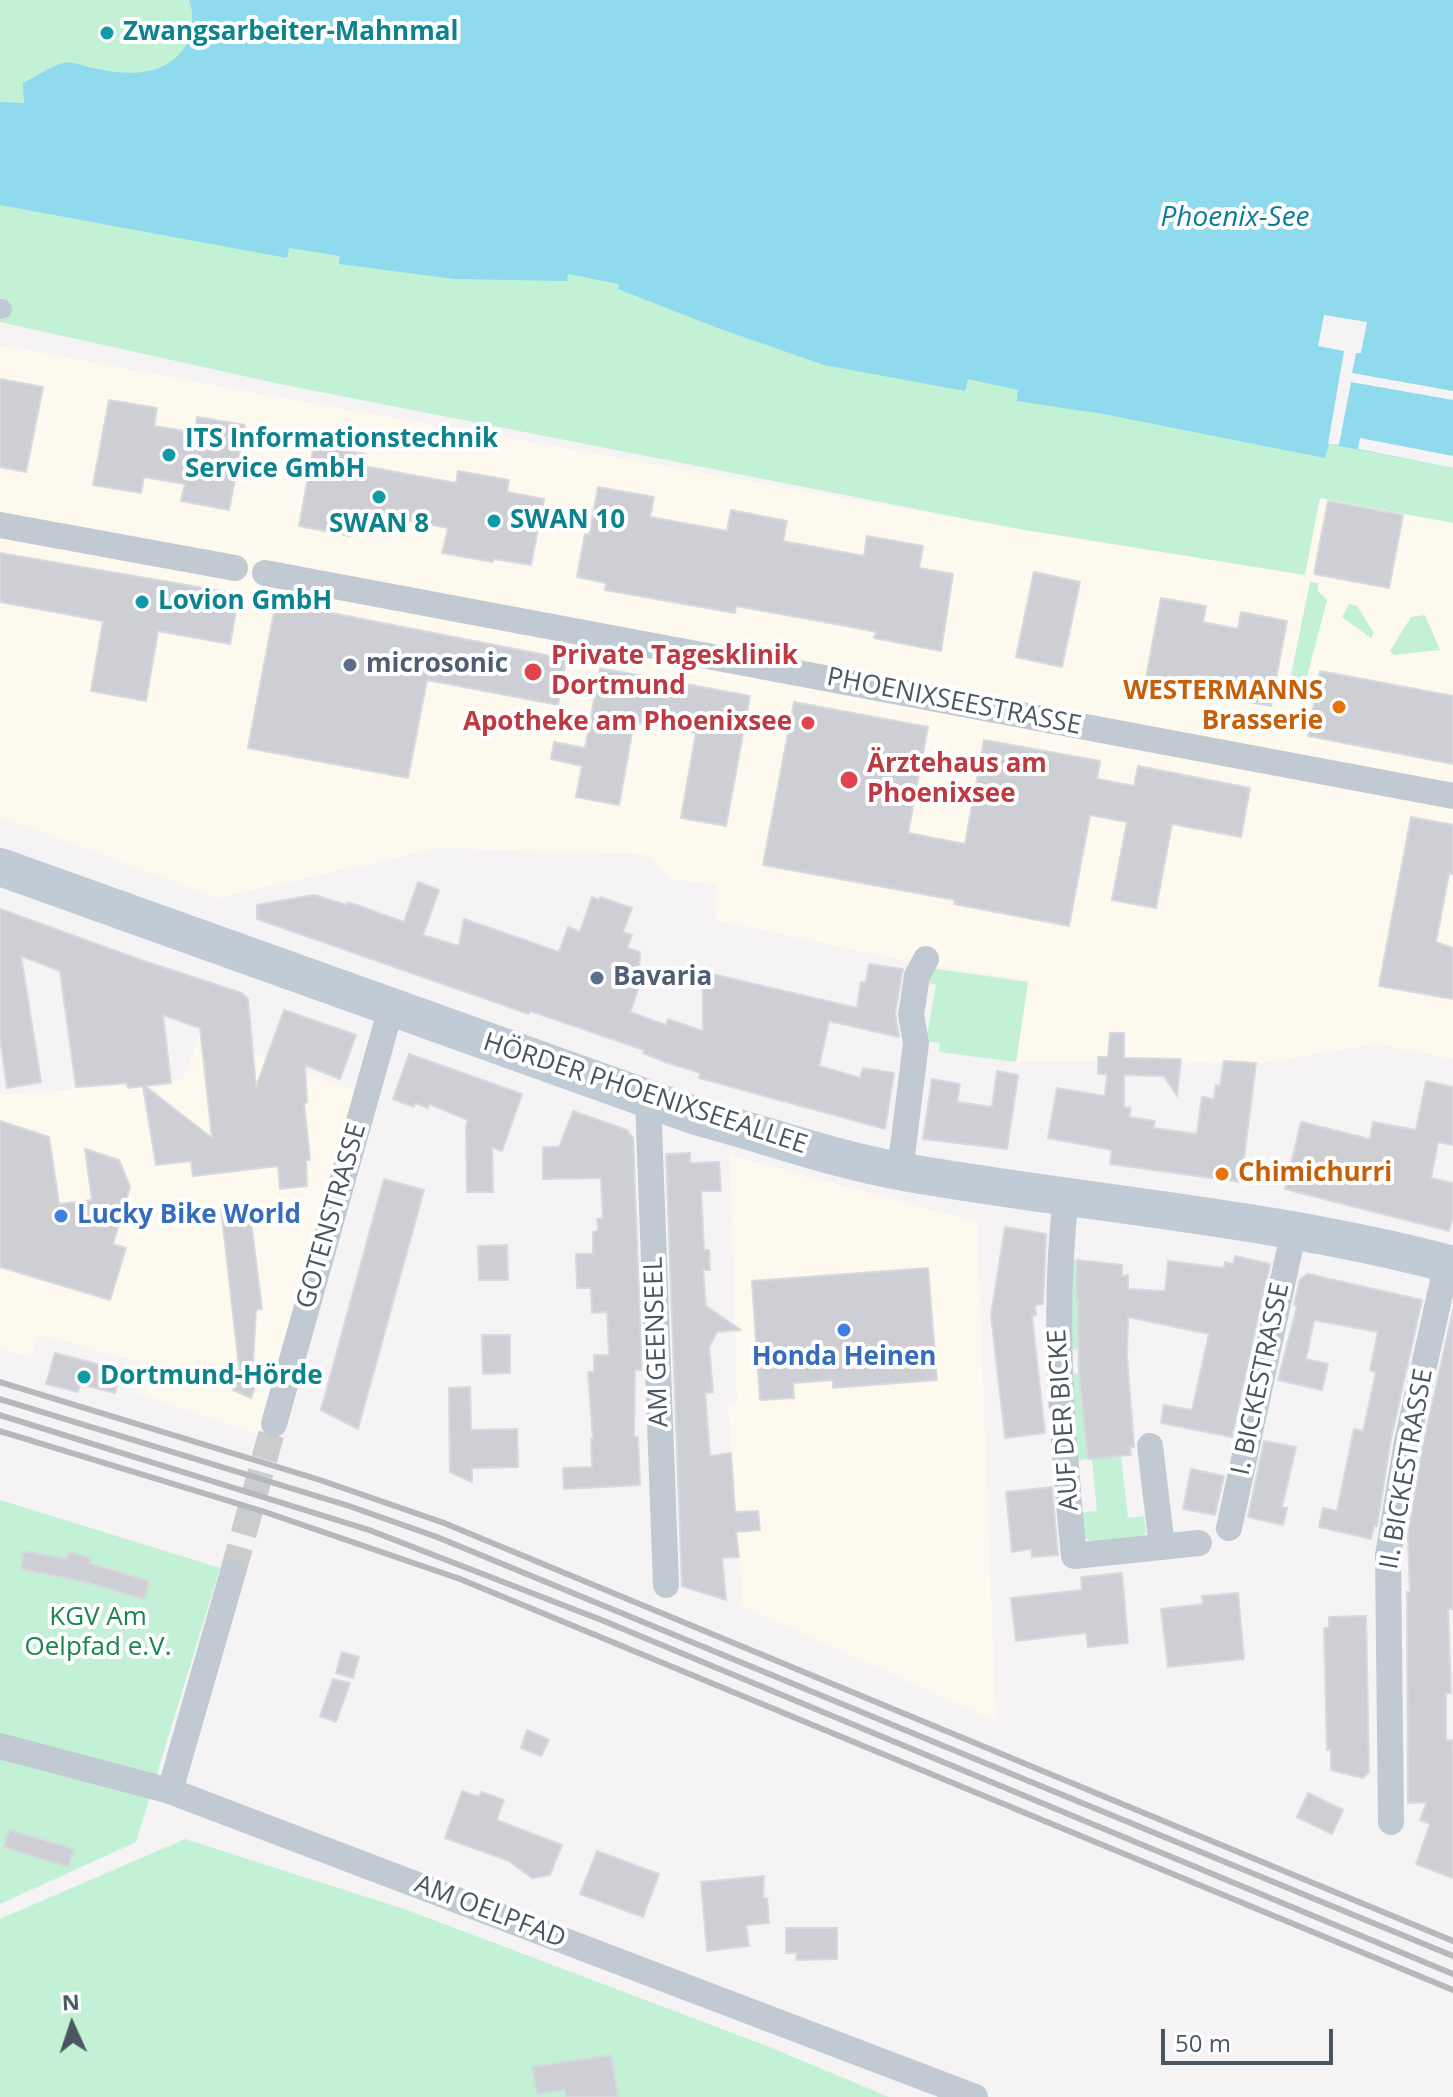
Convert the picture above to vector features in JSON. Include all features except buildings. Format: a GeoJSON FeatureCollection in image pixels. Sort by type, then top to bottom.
{"type":"FeatureCollection","features":[{"type":"Feature","properties":{"kind":"main road","name":"HÖRDER PHOENIXSEEALLEE"},"geometry":{"type":"LineString","coordinates":[[0,867],[699,1117],[900,1171],[1294,1230],[1450,1264]]}},
{"type":"Feature","properties":{"kind":"street"},"geometry":{"type":"LineString","coordinates":[[0,525],[235,568]]}},
{"type":"Feature","properties":{"kind":"street","name":"PHOENIXSEESTRASSE"},"geometry":{"type":"LineString","coordinates":[[265,573],[1453,796]]}},
{"type":"Feature","properties":{"kind":"street"},"geometry":{"type":"LineString","coordinates":[[900,1171],[916,1043],[911,1015],[917,976],[926,959]]}},
{"type":"Feature","properties":{"kind":"street","name":"GOTENSTRASSE"},"geometry":{"type":"LineString","coordinates":[[274,1424],[391,1008]]}},
{"type":"Feature","properties":{"kind":"street","name":"AM GEENSEEL"},"geometry":{"type":"LineString","coordinates":[[648,1099],[666,1585]]}},
{"type":"Feature","properties":{"kind":"street","name":"AUF DER BICKE"},"geometry":{"type":"LineString","coordinates":[[1066,1196],[1058,1318],[1064,1454],[1074,1556],[1199,1543]]}},
{"type":"Feature","properties":{"kind":"street","name":"I. BICKESTRASSE"},"geometry":{"type":"LineString","coordinates":[[1229,1528],[1294,1230]]}},
{"type":"Feature","properties":{"kind":"street","name":"II. BICKESTRASSE"},"geometry":{"type":"LineString","coordinates":[[1391,1822],[1388,1556],[1407,1442],[1450,1264]]}},
{"type":"Feature","properties":{"kind":"street"},"geometry":{"type":"LineString","coordinates":[[1150,1446],[1162,1547]]}},
{"type":"Feature","properties":{"kind":"street"},"geometry":{"type":"LineString","coordinates":[[170,1791],[233,1572]]}},
{"type":"Feature","properties":{"kind":"street","name":"AM OELPFAD"},"geometry":{"type":"LineString","coordinates":[[0,1746],[170,1791],[975,2097]]}},
{"type":"Feature","properties":{"kind":"shaded area"},"geometry":{"type":"Polygon","coordinates":[[[0,345],[1013,528],[1304,575],[1320,498],[1453,523],[1453,1059],[1377,1044],[1264,1063],[1016,1062],[1029,980],[914,963],[716,920],[715,884],[669,879],[649,855],[440,848],[217,898],[0,816],[0,345]]]}},
{"type":"Feature","properties":{"kind":"shaded area"},"geometry":{"type":"Polygon","coordinates":[[[200,1034],[363,1093],[267,1438],[136,1392],[142,1363],[39,1334],[30,1357],[0,1348],[0,1095],[183,1080],[200,1034]]]}},
{"type":"Feature","properties":{"kind":"shaded area"},"geometry":{"type":"Polygon","coordinates":[[[730,1155],[977,1222],[996,1721],[743,1606],[728,1405],[737,1403],[730,1155]]]}},
{"type":"Feature","properties":{"kind":"green space","name":"Phoenix-See"},"geometry":{"type":"Polygon","coordinates":[[[0,0],[1453,0],[1453,523],[1320,498],[1305,575],[1013,528],[280,384],[0,322],[0,0]]]}},
{"type":"Feature","properties":{"kind":"green space"},"geometry":{"type":"Polygon","coordinates":[[[1310,582],[1318,583],[1318,591],[1327,600],[1303,692],[1287,695],[1310,582]]]}},
{"type":"Feature","properties":{"kind":"green space"},"geometry":{"type":"Polygon","coordinates":[[[1349,604],[1357,606],[1374,633],[1371,638],[1342,617],[1349,604]]]}},
{"type":"Feature","properties":{"kind":"green space"},"geometry":{"type":"Polygon","coordinates":[[[1425,615],[1440,650],[1394,655],[1390,651],[1411,617],[1425,615]]]}},
{"type":"Feature","properties":{"kind":"green space"},"geometry":{"type":"Polygon","coordinates":[[[930,968],[1028,982],[1016,1062],[939,1052],[940,1043],[926,1041],[936,985],[928,983],[930,968]]]}},
{"type":"Feature","properties":{"kind":"green space"},"geometry":{"type":"Polygon","coordinates":[[[1068,1259],[1078,1261],[1078,1349],[1067,1350],[1068,1259]]]}},
{"type":"Feature","properties":{"kind":"green space"},"geometry":{"type":"Polygon","coordinates":[[[1079,1373],[1088,1459],[1075,1461],[1068,1374],[1079,1373]]]}},
{"type":"Feature","properties":{"kind":"green space"},"geometry":{"type":"Polygon","coordinates":[[[1121,1456],[1128,1518],[1144,1516],[1146,1532],[1142,1539],[1093,1543],[1084,1537],[1077,1513],[1097,1511],[1092,1459],[1121,1456]]]}},
{"type":"Feature","properties":{"kind":"green space","name":"KGV Am Oelpfad e.V."},"geometry":{"type":"Polygon","coordinates":[[[0,1500],[220,1568],[136,1842],[0,1904],[0,1500]]]}},
{"type":"Feature","properties":{"kind":"green space"},"geometry":{"type":"Polygon","coordinates":[[[185,1839],[407,1910],[767,2046],[889,2097],[0,2097],[0,1919],[185,1839]]]}},
{"type":"Feature","properties":{"kind":"water","name":"Phoenix-See"},"geometry":{"type":"Polygon","coordinates":[[[189,0],[1453,0],[1453,468],[1329,444],[1325,458],[1103,414],[1017,401],[1018,390],[968,379],[965,391],[824,365],[618,289],[619,284],[568,274],[567,281],[454,279],[339,264],[340,256],[289,248],[287,258],[0,205],[0,102],[24,103],[23,83],[63,63],[133,73],[146,72],[170,62],[180,54],[190,37],[192,15],[189,0]]]}},
{"type":"Feature","properties":{"kind":"pier"},"geometry":{"type":"Polygon","coordinates":[[[1324,315],[1367,322],[1361,353],[1356,353],[1352,373],[1453,391],[1453,400],[1351,382],[1339,445],[1328,444],[1344,351],[1318,346],[1324,315]]]}},
{"type":"Feature","properties":{"kind":"pier"},"geometry":{"type":"Polygon","coordinates":[[[1360,438],[1453,456],[1453,468],[1358,449],[1360,438]]]}},
{"type":"Feature","properties":{"kind":"tunnel"},"geometry":{"type":"LineString","coordinates":[[233,1572],[274,1424]]}},
{"type":"Feature","properties":{"kind":"railway"},"geometry":{"type":"LineString","coordinates":[[0,1382],[320,1480],[444,1523],[1453,1941]]}},
{"type":"Feature","properties":{"kind":"railway"},"geometry":{"type":"LineString","coordinates":[[0,1399],[349,1506],[437,1537],[1453,1956]]}},
{"type":"Feature","properties":{"kind":"railway"},"geometry":{"type":"LineString","coordinates":[[0,1415],[369,1530],[604,1621],[1453,1974]]}},
{"type":"Feature","properties":{"kind":"railway"},"geometry":{"type":"LineString","coordinates":[[0,1431],[265,1512],[460,1579],[1453,1990]]}},
{"type":"Feature","properties":{"kind":"place","name":"Zwangsarbeiter-Mahnmal"},"geometry":{"type":"Point","coordinates":[107,33]}},
{"type":"Feature","properties":{"kind":"place","name":"ITS Informationstechnik Service GmbH"},"geometry":{"type":"Point","coordinates":[169,455]}},
{"type":"Feature","properties":{"kind":"place","name":"SWAN 8"},"geometry":{"type":"Point","coordinates":[379,497]}},
{"type":"Feature","properties":{"kind":"place","name":"SWAN 10"},"geometry":{"type":"Point","coordinates":[494,521]}},
{"type":"Feature","properties":{"kind":"place","name":"Lovion GmbH"},"geometry":{"type":"Point","coordinates":[142,602]}},
{"type":"Feature","properties":{"kind":"place","name":"microsonic"},"geometry":{"type":"Point","coordinates":[350,665]}},
{"type":"Feature","properties":{"kind":"place","name":"Private Tagesklinik Dortmund"},"geometry":{"type":"Point","coordinates":[533,672]}},
{"type":"Feature","properties":{"kind":"place","name":"WESTERMANNS Brasserie"},"geometry":{"type":"Point","coordinates":[1339,707]}},
{"type":"Feature","properties":{"kind":"place","name":"Apotheke am Phoenixsee"},"geometry":{"type":"Point","coordinates":[808,723]}},
{"type":"Feature","properties":{"kind":"place","name":"Ärztehaus am Phoenixsee"},"geometry":{"type":"Point","coordinates":[849,780]}},
{"type":"Feature","properties":{"kind":"place","name":"Bavaria"},"geometry":{"type":"Point","coordinates":[597,978]}},
{"type":"Feature","properties":{"kind":"place","name":"Chimichurri"},"geometry":{"type":"Point","coordinates":[1222,1174]}},
{"type":"Feature","properties":{"kind":"place","name":"Lucky Bike World"},"geometry":{"type":"Point","coordinates":[61,1216]}},
{"type":"Feature","properties":{"kind":"place","name":"Honda Heinen"},"geometry":{"type":"Point","coordinates":[844,1330]}},
{"type":"Feature","properties":{"kind":"place","name":"Dortmund-Hörde"},"geometry":{"type":"Point","coordinates":[84,1377]}}]}
